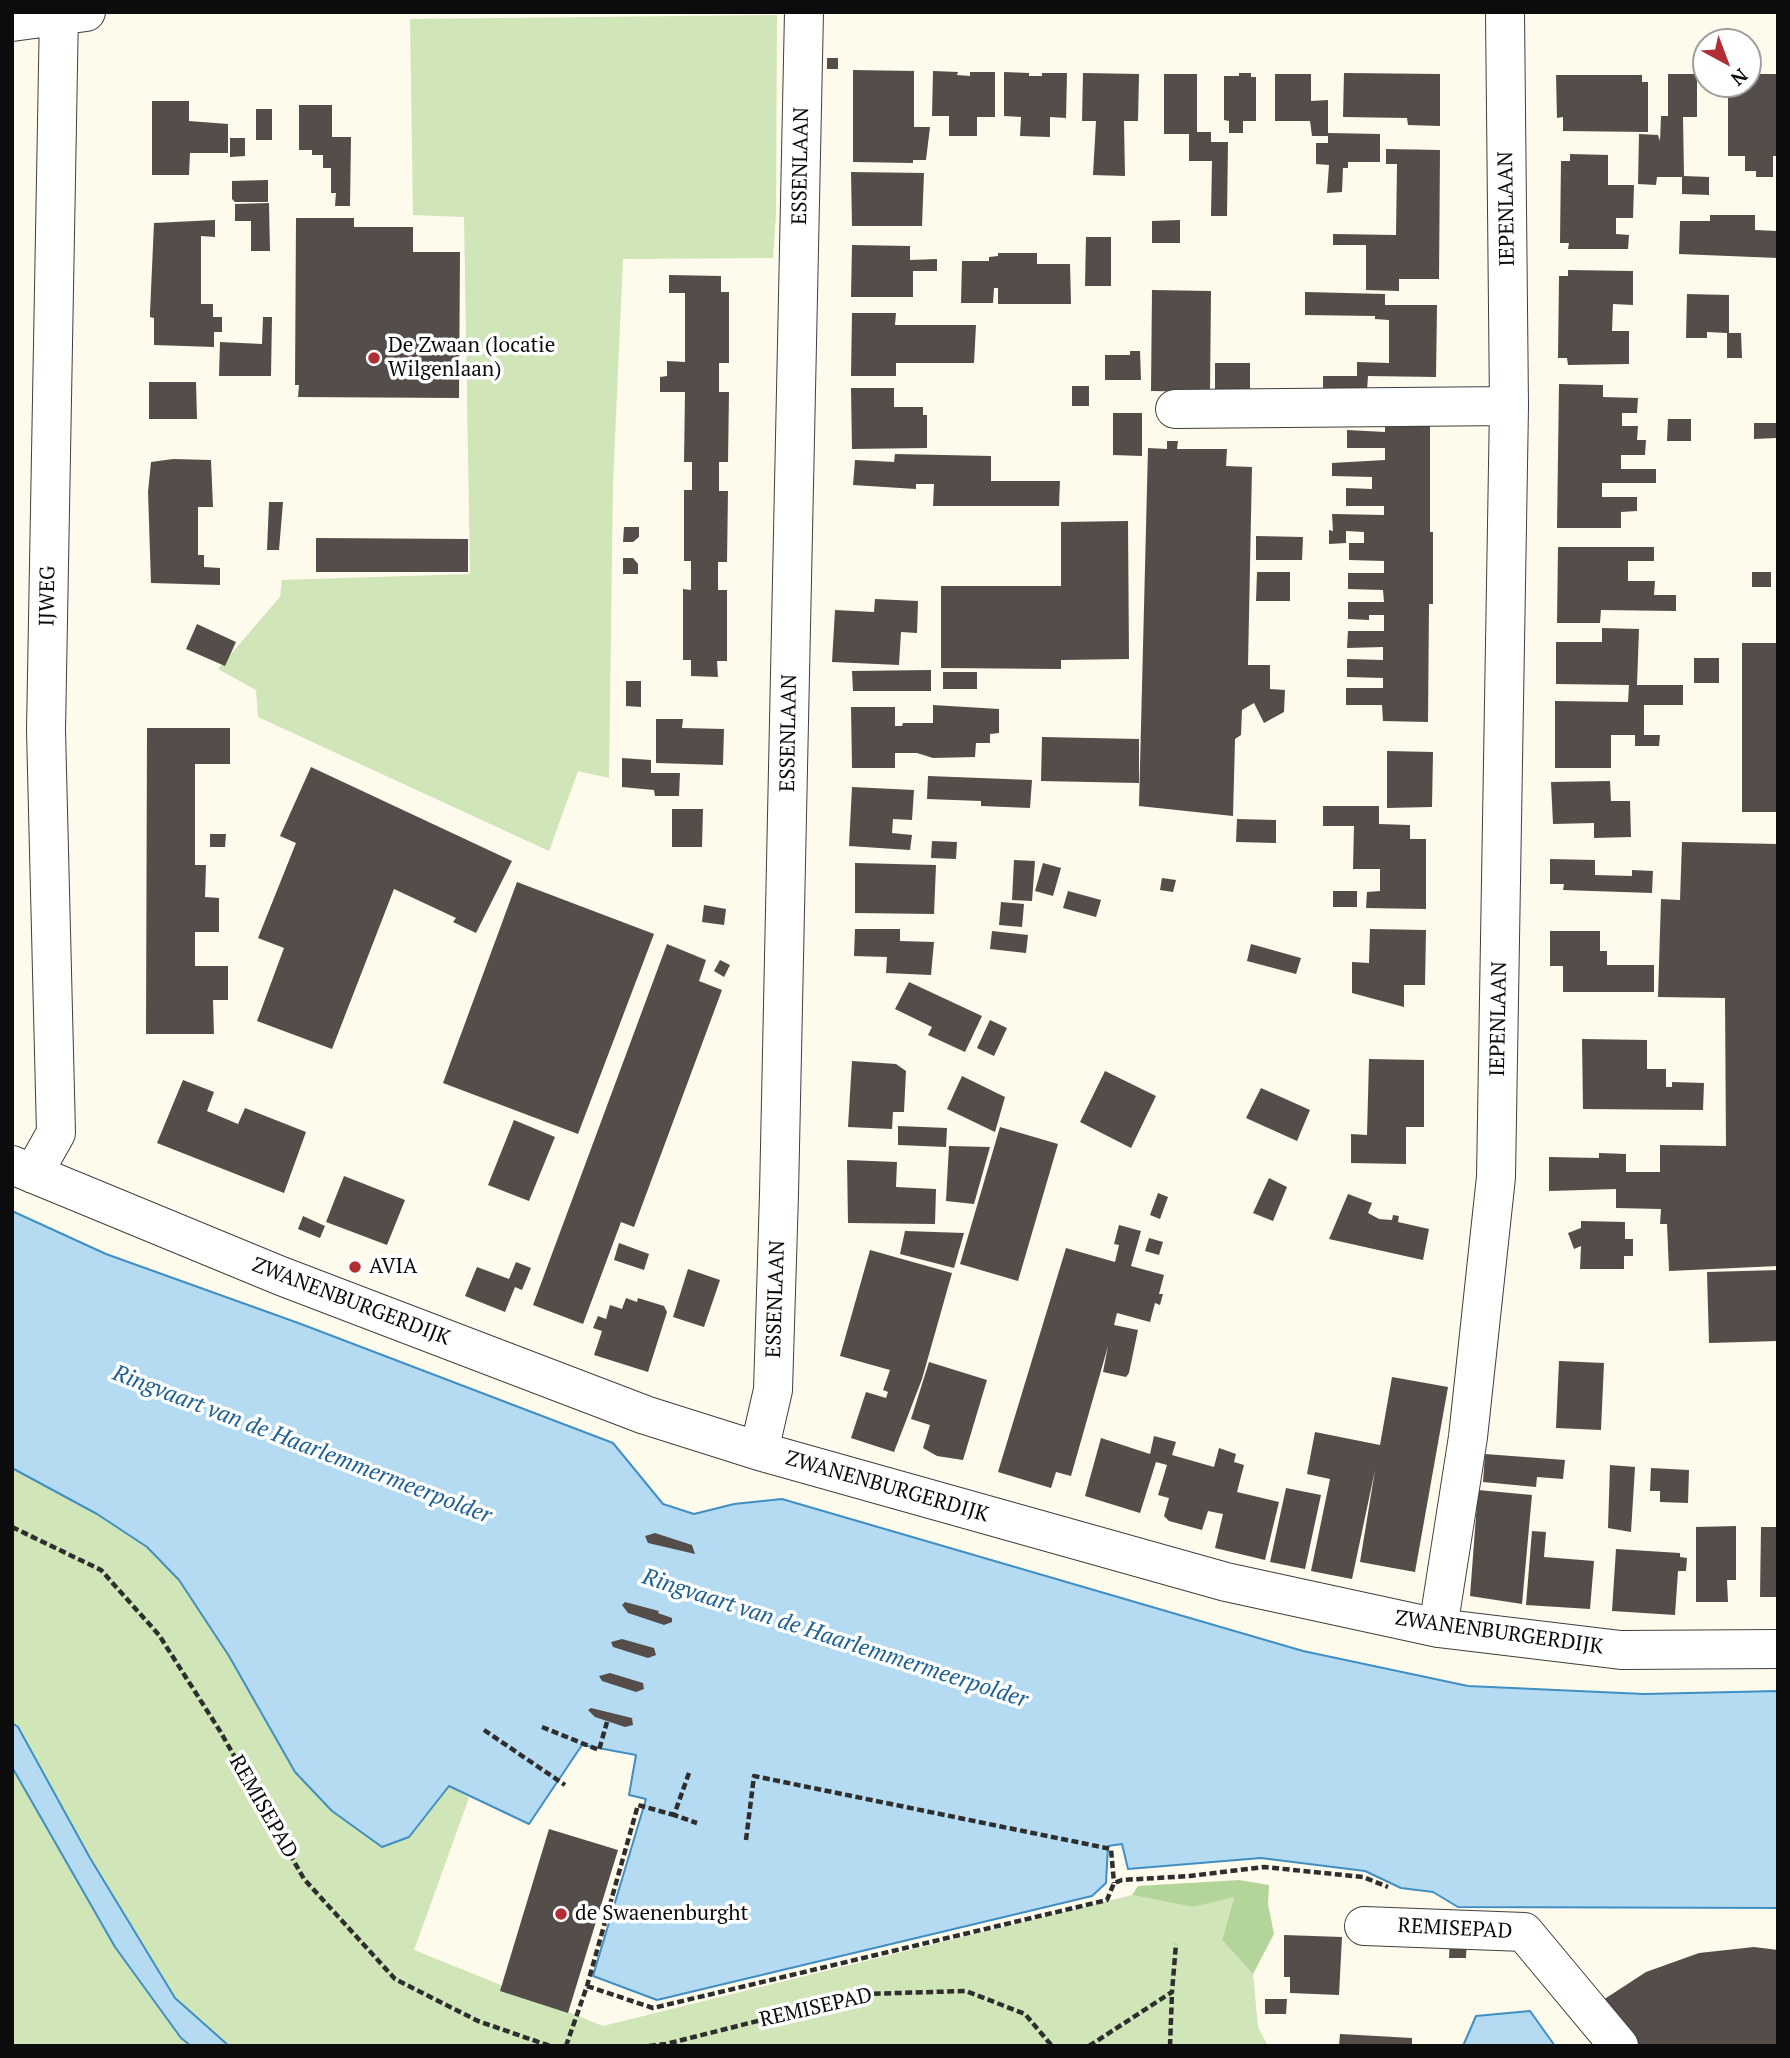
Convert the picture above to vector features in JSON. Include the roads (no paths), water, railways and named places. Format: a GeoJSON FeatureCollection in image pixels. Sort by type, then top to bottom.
{"type":"FeatureCollection","features":[{"type":"Feature","properties":{"kind":"street","name":"ESSENLAAN"},"geometry":{"type":"LineString","coordinates":[[759,1451],[773,1390],[779,1208],[804,12]]}},
{"type":"Feature","properties":{"kind":"street","name":"IEPENLAAN"},"geometry":{"type":"LineString","coordinates":[[1438,1628],[1468,1437],[1496,1177],[1509,406],[1505,12]]}},
{"type":"Feature","properties":{"kind":"street"},"geometry":{"type":"LineString","coordinates":[[12,22],[68,14]]}},
{"type":"Feature","properties":{"kind":"street","name":"IJWEG"},"geometry":{"type":"LineString","coordinates":[[22,1170],[56,1133],[46,730],[68,14]]}},
{"type":"Feature","properties":{"kind":"street"},"geometry":{"type":"LineString","coordinates":[[1175,409],[1509,406]]}},
{"type":"Feature","properties":{"kind":"street","name":"ZWANENBURGERDIJK"},"geometry":{"type":"LineString","coordinates":[[22,1170],[281,1276],[619,1405],[759,1451],[1226,1582],[1438,1628],[1621,1650],[1778,1649]]}},
{"type":"Feature","properties":{"kind":"street","name":"REMISEPAD"},"geometry":{"type":"LineString","coordinates":[[1364,1926],[1524,1933],[1619,2046]]}},
{"type":"Feature","properties":{"kind":"water","name":"Ringvaart van de Haarlemmermeerpolder"},"geometry":{"type":"Polygon","coordinates":[[[12,1211],[106,1254],[301,1324],[613,1443],[663,1504],[694,1514],[734,1504],[782,1499],[1303,1651],[1468,1686],[1644,1694],[1778,1691],[1778,1908],[1458,1907],[1433,1892],[1401,1888],[1365,1871],[1261,1858],[1128,1869],[1122,1844],[1108,1846],[1106,1883],[1092,1896],[657,2000],[593,1976],[646,1799],[629,1795],[636,1755],[582,1745],[529,1824],[449,1786],[409,1837],[382,1847],[332,1811],[295,1772],[229,1656],[179,1580],[147,1547],[97,1514],[12,1468],[12,1211]]]}},
{"type":"Feature","properties":{"kind":"water"},"geometry":{"type":"Polygon","coordinates":[[[12,1723],[18,1727],[90,1858],[175,1998],[229,2046],[191,2046],[181,2038],[115,1947],[12,1767],[12,1723]]]}},
{"type":"Feature","properties":{"kind":"water"},"geometry":{"type":"Polygon","coordinates":[[[1530,2011],[1555,2046],[1463,2046],[1476,2016],[1530,2011]]]}},
{"type":"Feature","properties":{"kind":"place","name":"De Zwaan (locatie Wilgenlaan)"},"geometry":{"type":"Point","coordinates":[374,358]}},
{"type":"Feature","properties":{"kind":"place","name":"AVIA"},"geometry":{"type":"Point","coordinates":[355,1267]}},
{"type":"Feature","properties":{"kind":"place","name":"de Swaenenburght"},"geometry":{"type":"Point","coordinates":[561,1914]}}]}
